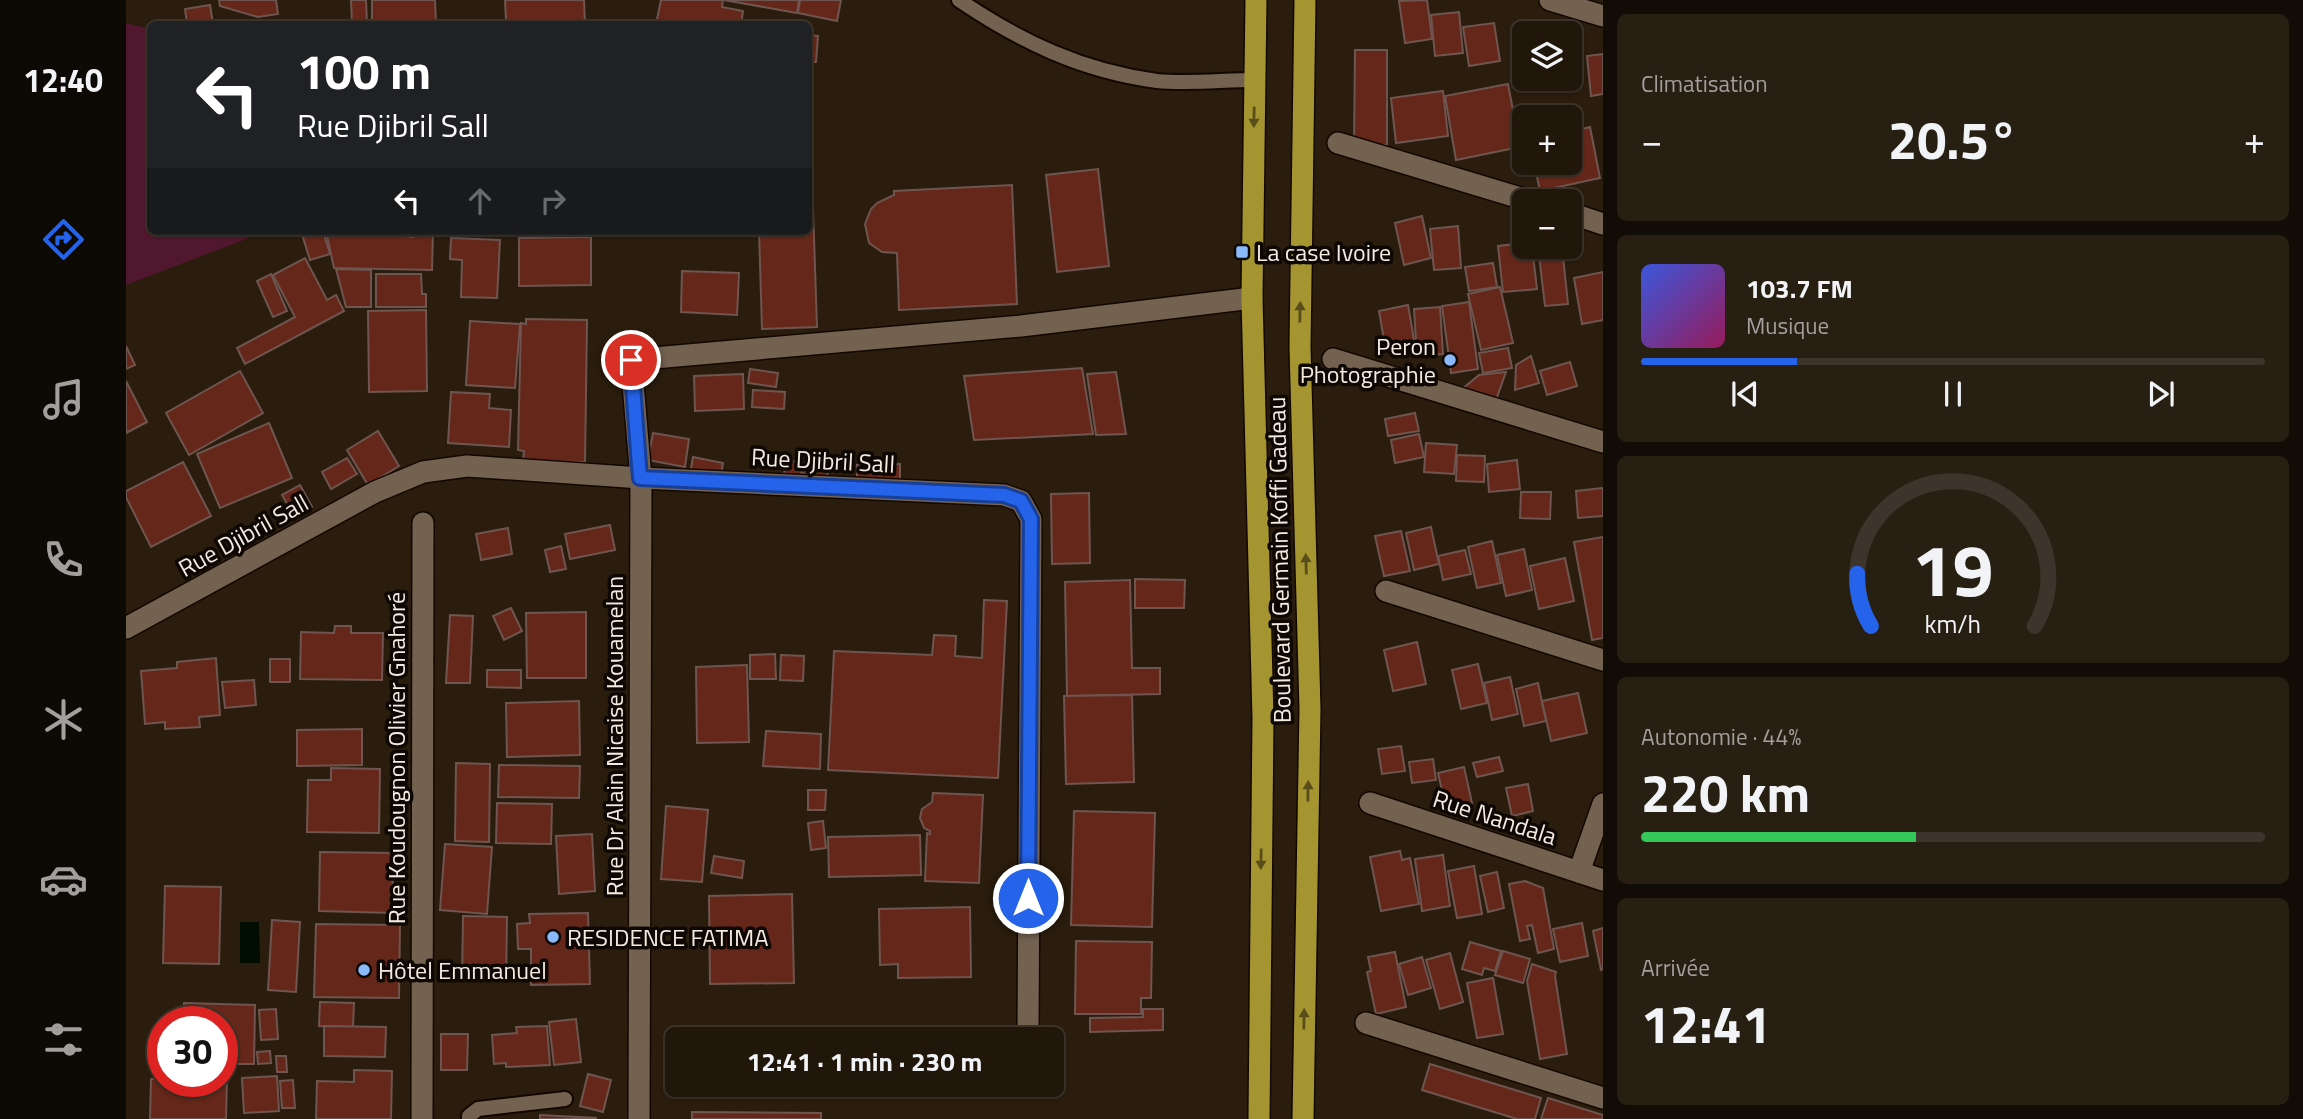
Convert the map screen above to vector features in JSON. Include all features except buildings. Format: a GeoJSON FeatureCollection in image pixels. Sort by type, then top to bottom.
{"type":"FeatureCollection","features":[{"type":"Feature","properties":{"kind":"main road","name":"Boulevard Germain Koffi Gadeau"},"geometry":{"type":"LineString","coordinates":[[1256,0],[1252,298],[1263,718],[1259,1119]]}},
{"type":"Feature","properties":{"kind":"main road","name":"Boulevard Germain Koffi Gadeau"},"geometry":{"type":"LineString","coordinates":[[1303,1119],[1310,709],[1300,347],[1305,0]]}},
{"type":"Feature","properties":{"kind":"street"},"geometry":{"type":"LineString","coordinates":[[1550,0],[1603,16]]}},
{"type":"Feature","properties":{"kind":"street"},"geometry":{"type":"LineString","coordinates":[[1338,144],[1512,196]]}},
{"type":"Feature","properties":{"kind":"street"},"geometry":{"type":"LineString","coordinates":[[1582,217],[1603,224]]}},
{"type":"Feature","properties":{"kind":"street","name":"Rue Dr Alain Nicaise Kouamelan"},"geometry":{"type":"LineString","coordinates":[[639,1119],[640,478],[631,360],[1021,326],[1252,298]]}},
{"type":"Feature","properties":{"kind":"street"},"geometry":{"type":"LineString","coordinates":[[1333,359],[1603,442]]}},
{"type":"Feature","properties":{"kind":"street","name":"Rue Djibril Sall"},"geometry":{"type":"LineString","coordinates":[[126,628],[375,492],[423,472],[467,466],[640,478],[1004,495],[1021,501],[1031,519],[1028,1027]]}},
{"type":"Feature","properties":{"kind":"street","name":"Rue Koudougnon Olivier Gnahoré"},"geometry":{"type":"LineString","coordinates":[[422,1119],[423,523]]}},
{"type":"Feature","properties":{"kind":"street"},"geometry":{"type":"LineString","coordinates":[[1386,591],[1603,660]]}},
{"type":"Feature","properties":{"kind":"street","name":"Rue Nandala"},"geometry":{"type":"LineString","coordinates":[[1370,803],[1603,880]]}},
{"type":"Feature","properties":{"kind":"street"},"geometry":{"type":"LineString","coordinates":[[1579,872],[1603,804]]}},
{"type":"Feature","properties":{"kind":"street"},"geometry":{"type":"LineString","coordinates":[[1366,1023],[1603,1098]]}},
{"type":"Feature","properties":{"kind":"lane"},"geometry":{"type":"LineString","coordinates":[[959,0],[999,27],[1052,54],[1104,71],[1160,81],[1255,80]]}},
{"type":"Feature","properties":{"kind":"lane"},"geometry":{"type":"LineString","coordinates":[[469,1119],[478,1109],[565,1098]]}},
{"type":"Feature","properties":{"kind":"shaded area"},"geometry":{"type":"Polygon","coordinates":[[[126,23],[147,28],[147,235],[257,235],[126,285],[126,23]]]}},
{"type":"Feature","properties":{"kind":"shaded area"},"geometry":{"type":"Polygon","coordinates":[[[240,922],[259,922],[260,963],[240,963],[240,922]]]}},
{"type":"Feature","properties":{"kind":"place","name":"La case Ivoire"},"geometry":{"type":"Point","coordinates":[1242,252]}},
{"type":"Feature","properties":{"kind":"place","name":"Peron Photographie"},"geometry":{"type":"Point","coordinates":[1450,360]}},
{"type":"Feature","properties":{"kind":"place","name":"RESIDENCE FATIMA"},"geometry":{"type":"Point","coordinates":[553,937]}},
{"type":"Feature","properties":{"kind":"place","name":"Hôtel Emmanuel"},"geometry":{"type":"Point","coordinates":[364,970]}},
{"type":"Feature","properties":{"kind":"route"},"geometry":{"type":"LineString","coordinates":[[631,360],[640,478],[1004,495],[1021,501],[1031,519],[1028,898]]}}]}
